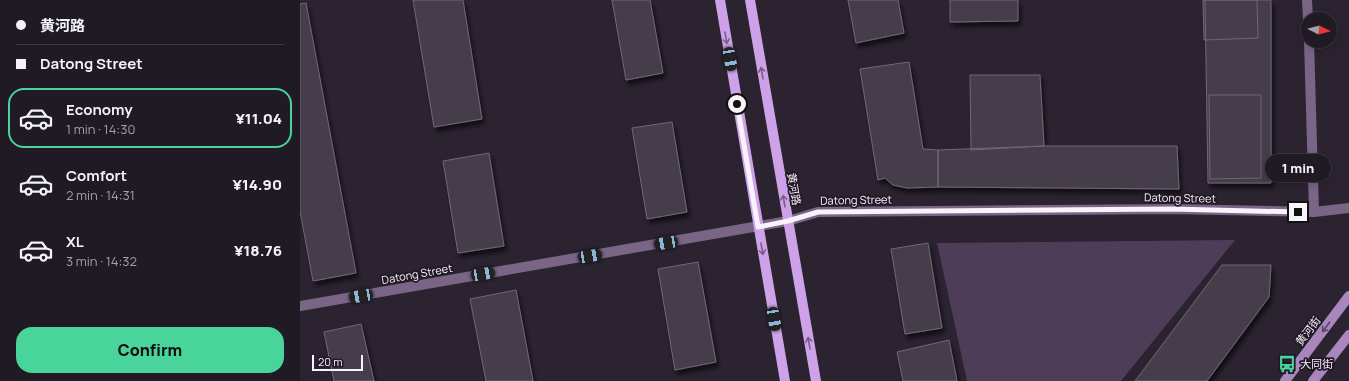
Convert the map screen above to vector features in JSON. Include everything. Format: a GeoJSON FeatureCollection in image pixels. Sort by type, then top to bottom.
{"type":"FeatureCollection","features":[{"type":"Feature","properties":{"kind":"main road"},"geometry":{"type":"LineString","coordinates":[[720,0],[785,381]]}},
{"type":"Feature","properties":{"kind":"main road","name":"黄河路"},"geometry":{"type":"LineString","coordinates":[[750,0],[816,381]]}},
{"type":"Feature","properties":{"kind":"main road","name":"黄河街"},"geometry":{"type":"LineString","coordinates":[[1285,381],[1349,296]]}},
{"type":"Feature","properties":{"kind":"main road"},"geometry":{"type":"LineString","coordinates":[[1313,381],[1349,335]]}},
{"type":"Feature","properties":{"kind":"street"},"geometry":{"type":"LineString","coordinates":[[1308,0],[1308,12]]}},
{"type":"Feature","properties":{"kind":"street"},"geometry":{"type":"LineString","coordinates":[[1309,48],[1314,212]]}},
{"type":"Feature","properties":{"kind":"street","name":"Datong Street"},"geometry":{"type":"LineString","coordinates":[[300,306],[758,227],[788,221],[818,212],[1172,209],[1314,212],[1349,208]]}},
{"type":"Feature","properties":{"kind":"shaded area"},"geometry":{"type":"Polygon","coordinates":[[[1235,240],[1121,381],[967,381],[937,243],[1235,240]]]}},
{"type":"Feature","properties":{"kind":"building"},"geometry":{"type":"Polygon","coordinates":[[[413,0],[463,0],[482,119],[434,127],[413,0]]]}},
{"type":"Feature","properties":{"kind":"building"},"geometry":{"type":"Polygon","coordinates":[[[612,0],[650,0],[663,73],[626,80],[612,0]]]}},
{"type":"Feature","properties":{"kind":"building"},"geometry":{"type":"Polygon","coordinates":[[[848,0],[898,0],[904,33],[856,43],[848,0]]]}},
{"type":"Feature","properties":{"kind":"building"},"geometry":{"type":"Polygon","coordinates":[[[950,0],[1018,0],[1018,21],[950,22],[950,0]]]}},
{"type":"Feature","properties":{"kind":"building"},"geometry":{"type":"Polygon","coordinates":[[[1203,0],[1257,0],[1258,38],[1204,40],[1203,0]]]}},
{"type":"Feature","properties":{"kind":"building"},"geometry":{"type":"Polygon","coordinates":[[[1205,0],[1271,0],[1271,183],[1208,183],[1205,0]]]}},
{"type":"Feature","properties":{"kind":"building"},"geometry":{"type":"Polygon","coordinates":[[[306,3],[356,273],[313,281],[300,211],[300,4],[306,3]]]}},
{"type":"Feature","properties":{"kind":"building"},"geometry":{"type":"Polygon","coordinates":[[[909,62],[923,149],[938,150],[938,187],[907,188],[893,185],[885,178],[878,180],[860,69],[909,62]]]}},
{"type":"Feature","properties":{"kind":"building"},"geometry":{"type":"Polygon","coordinates":[[[970,75],[1040,75],[1044,146],[971,150],[970,75]]]}},
{"type":"Feature","properties":{"kind":"building"},"geometry":{"type":"Polygon","coordinates":[[[1209,95],[1261,95],[1261,178],[1210,179],[1209,95]]]}},
{"type":"Feature","properties":{"kind":"building"},"geometry":{"type":"Polygon","coordinates":[[[672,122],[687,212],[647,219],[632,128],[672,122]]]}},
{"type":"Feature","properties":{"kind":"building"},"geometry":{"type":"Polygon","coordinates":[[[1044,146],[1177,146],[1179,189],[938,187],[938,150],[1044,146]]]}},
{"type":"Feature","properties":{"kind":"building"},"geometry":{"type":"Polygon","coordinates":[[[489,153],[504,246],[458,253],[443,161],[489,153]]]}},
{"type":"Feature","properties":{"kind":"building"},"geometry":{"type":"Polygon","coordinates":[[[928,243],[942,328],[905,334],[891,249],[928,243]]]}},
{"type":"Feature","properties":{"kind":"building"},"geometry":{"type":"Polygon","coordinates":[[[698,262],[716,362],[675,370],[658,269],[698,262]]]}},
{"type":"Feature","properties":{"kind":"building"},"geometry":{"type":"Polygon","coordinates":[[[1222,265],[1271,265],[1269,297],[1207,381],[1135,381],[1222,265]]]}},
{"type":"Feature","properties":{"kind":"building"},"geometry":{"type":"Polygon","coordinates":[[[516,290],[533,381],[486,381],[470,299],[516,290]]]}},
{"type":"Feature","properties":{"kind":"building"},"geometry":{"type":"Polygon","coordinates":[[[361,324],[374,381],[334,381],[324,332],[361,324]]]}},
{"type":"Feature","properties":{"kind":"building"},"geometry":{"type":"Polygon","coordinates":[[[949,340],[957,381],[903,381],[897,352],[949,340]]]}},
{"type":"Feature","properties":{"kind":"place","name":"大同街"},"geometry":{"type":"Point","coordinates":[1287,364]}},
{"type":"Feature","properties":{"kind":"route"},"geometry":{"type":"LineString","coordinates":[[737,104],[758,227],[788,221],[818,212],[1172,209],[1298,212]]}}]}
